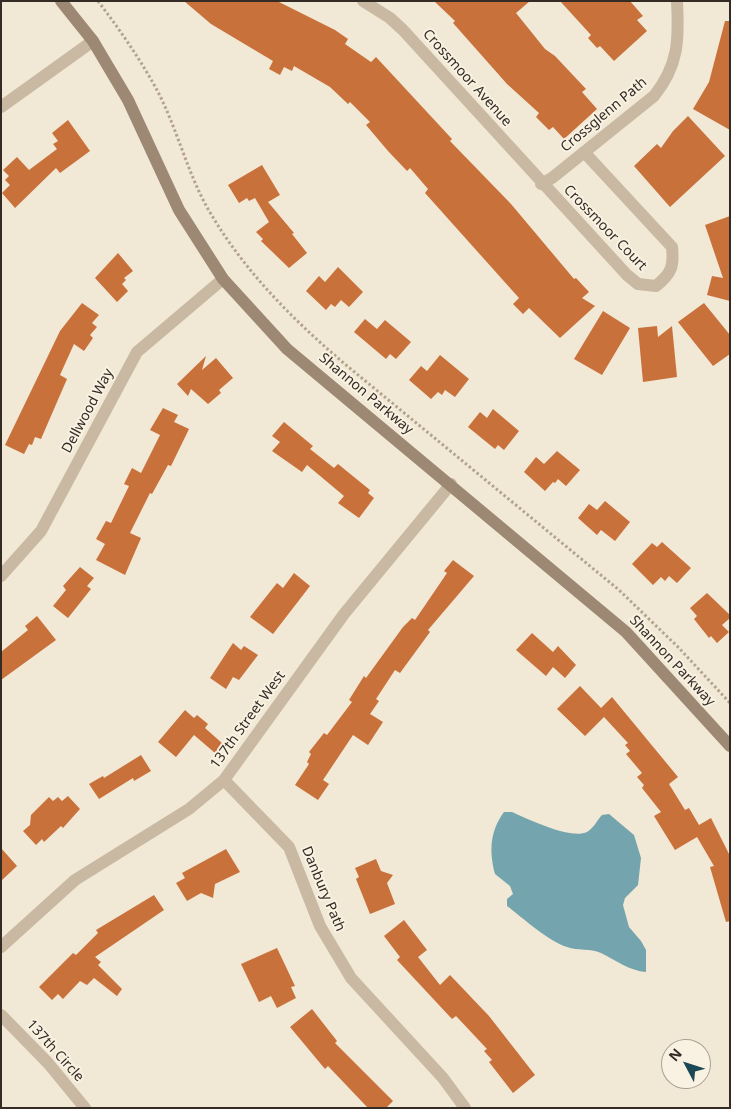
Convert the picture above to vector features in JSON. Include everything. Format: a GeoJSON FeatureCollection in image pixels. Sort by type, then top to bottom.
{"type":"FeatureCollection","features":[{"type":"Feature","properties":{"kind":"street","name":"Shannon Parkway"},"geometry":{"type":"LineString","coordinates":[[61,1],[93,41],[128,100],[179,210],[223,279],[287,349],[626,632],[730,746]]}},
{"type":"Feature","properties":{"kind":"street","name":"Crossmoor Avenue"},"geometry":{"type":"LineString","coordinates":[[363,1],[390,18],[403,30],[541,184]]}},
{"type":"Feature","properties":{"kind":"street","name":"Crossglenn Path"},"geometry":{"type":"LineString","coordinates":[[541,184],[654,96],[670,72],[679,38],[677,1]]}},
{"type":"Feature","properties":{"kind":"street"},"geometry":{"type":"LineString","coordinates":[[1,107],[93,41]]}},
{"type":"Feature","properties":{"kind":"street","name":"Crossmoor Court"},"geometry":{"type":"LineString","coordinates":[[541,184],[626,275],[638,284],[656,286],[666,278],[673,264],[672,247],[584,152]]}},
{"type":"Feature","properties":{"kind":"street","name":"Dellwood Way"},"geometry":{"type":"LineString","coordinates":[[1,576],[41,531],[137,352],[223,279]]}},
{"type":"Feature","properties":{"kind":"street","name":"137th Street West"},"geometry":{"type":"LineString","coordinates":[[1,947],[75,880],[189,809],[224,780],[344,614],[451,484]]}},
{"type":"Feature","properties":{"kind":"street","name":"Danbury Path"},"geometry":{"type":"LineString","coordinates":[[224,780],[289,847],[320,926],[351,978],[443,1078],[465,1108]]}},
{"type":"Feature","properties":{"kind":"street","name":"137th Circle"},"geometry":{"type":"LineString","coordinates":[[1,1015],[48,1063],[84,1108]]}},
{"type":"Feature","properties":{"kind":"path"},"geometry":{"type":"LineString","coordinates":[[98,1],[126,38],[157,91],[208,209],[247,267],[280,304],[305,330],[346,365],[619,590],[679,648],[730,703]]}},
{"type":"Feature","properties":{"kind":"water"},"geometry":{"type":"Polygon","coordinates":[[[504,812],[512,812],[560,831],[580,834],[587,832],[594,826],[602,815],[609,814],[634,835],[641,858],[638,885],[625,898],[623,905],[629,927],[646,950],[646,972],[628,967],[597,951],[571,948],[560,944],[544,935],[507,906],[507,899],[513,894],[510,886],[495,874],[492,857],[493,834],[504,812]]]}},
{"type":"Feature","properties":{"kind":"building"},"geometry":{"type":"Polygon","coordinates":[[[184,1],[277,1],[335,30],[348,39],[345,44],[371,62],[376,57],[452,139],[450,141],[511,204],[574,279],[576,278],[589,292],[582,298],[595,306],[560,338],[529,308],[523,314],[513,304],[519,298],[425,193],[428,189],[410,168],[407,171],[388,151],[366,125],[370,122],[350,102],[348,104],[330,87],[294,66],[292,71],[284,67],[280,75],[269,69],[273,61],[211,24],[184,1]]]}},
{"type":"Feature","properties":{"kind":"building"},"geometry":{"type":"Polygon","coordinates":[[[434,1],[530,1],[516,13],[545,49],[555,56],[586,89],[582,92],[597,109],[564,139],[553,127],[549,130],[536,117],[539,113],[507,84],[453,23],[455,21],[434,1]]]}},
{"type":"Feature","properties":{"kind":"building"},"geometry":{"type":"Polygon","coordinates":[[[560,1],[630,1],[643,16],[637,20],[647,31],[614,61],[600,46],[597,48],[588,38],[591,35],[560,1]]]}},
{"type":"Feature","properties":{"kind":"building"},"geometry":{"type":"Polygon","coordinates":[[[725,21],[730,21],[730,130],[693,109],[709,82],[725,21]]]}},
{"type":"Feature","properties":{"kind":"building"},"geometry":{"type":"Polygon","coordinates":[[[688,116],[725,156],[670,207],[634,166],[657,144],[661,148],[673,131],[688,116]]]}},
{"type":"Feature","properties":{"kind":"building"},"geometry":{"type":"Polygon","coordinates":[[[68,120],[90,151],[60,173],[56,168],[15,208],[2,193],[10,185],[5,180],[9,176],[3,170],[17,157],[29,170],[57,149],[53,144],[58,141],[52,133],[68,120]]]}},
{"type":"Feature","properties":{"kind":"building"},"geometry":{"type":"Polygon","coordinates":[[[262,165],[280,195],[268,202],[294,233],[292,234],[307,253],[289,268],[261,241],[263,239],[256,232],[269,222],[255,198],[249,201],[247,198],[239,203],[228,185],[262,165]]]}},
{"type":"Feature","properties":{"kind":"building"},"geometry":{"type":"Polygon","coordinates":[[[730,216],[730,301],[707,295],[712,276],[723,278],[705,225],[730,216]]]}},
{"type":"Feature","properties":{"kind":"building"},"geometry":{"type":"Polygon","coordinates":[[[118,253],[133,271],[124,278],[126,280],[122,284],[128,291],[117,302],[95,278],[118,253]]]}},
{"type":"Feature","properties":{"kind":"building"},"geometry":{"type":"Polygon","coordinates":[[[338,267],[363,292],[349,307],[341,300],[335,307],[331,304],[326,310],[306,291],[319,276],[325,282],[338,267]]]}},
{"type":"Feature","properties":{"kind":"building"},"geometry":{"type":"Polygon","coordinates":[[[82,303],[99,315],[92,323],[97,327],[90,335],[93,338],[84,351],[74,344],[60,375],[67,379],[41,439],[35,437],[32,445],[29,444],[24,454],[5,445],[60,331],[82,303]]]}},
{"type":"Feature","properties":{"kind":"building"},"geometry":{"type":"Polygon","coordinates":[[[704,303],[730,335],[730,354],[713,366],[678,322],[704,303]]]}},
{"type":"Feature","properties":{"kind":"building"},"geometry":{"type":"Polygon","coordinates":[[[603,311],[630,328],[602,375],[574,359],[603,311]]]}},
{"type":"Feature","properties":{"kind":"building"},"geometry":{"type":"Polygon","coordinates":[[[365,319],[377,329],[385,320],[411,342],[396,359],[390,354],[386,359],[354,332],[365,319]]]}},
{"type":"Feature","properties":{"kind":"building"},"geometry":{"type":"Polygon","coordinates":[[[657,326],[658,337],[672,326],[677,377],[643,382],[638,328],[657,326]]]}},
{"type":"Feature","properties":{"kind":"building"},"geometry":{"type":"Polygon","coordinates":[[[440,355],[469,379],[455,397],[445,390],[442,395],[438,392],[431,399],[409,380],[421,366],[427,371],[440,355]]]}},
{"type":"Feature","properties":{"kind":"building"},"geometry":{"type":"Polygon","coordinates":[[[206,356],[202,370],[216,358],[233,378],[219,390],[221,393],[208,404],[191,389],[188,396],[177,384],[206,356]]]}},
{"type":"Feature","properties":{"kind":"building"},"geometry":{"type":"Polygon","coordinates":[[[163,408],[178,415],[174,422],[189,429],[171,466],[168,465],[152,494],[150,493],[130,533],[141,538],[125,575],[96,560],[105,544],[96,539],[106,521],[111,523],[129,486],[124,484],[132,468],[141,473],[160,435],[150,430],[163,408]]]}},
{"type":"Feature","properties":{"kind":"building"},"geometry":{"type":"Polygon","coordinates":[[[493,409],[519,431],[504,450],[498,445],[495,449],[468,427],[480,412],[487,418],[493,409]]]}},
{"type":"Feature","properties":{"kind":"building"},"geometry":{"type":"Polygon","coordinates":[[[284,422],[313,446],[310,449],[334,468],[338,464],[370,490],[368,493],[374,498],[359,518],[338,503],[344,496],[307,465],[302,472],[272,451],[280,442],[272,436],[284,422]]]}},
{"type":"Feature","properties":{"kind":"building"},"geometry":{"type":"Polygon","coordinates":[[[557,451],[580,470],[566,486],[558,479],[545,491],[524,472],[536,457],[544,464],[557,451]]]}},
{"type":"Feature","properties":{"kind":"building"},"geometry":{"type":"Polygon","coordinates":[[[605,501],[630,522],[615,541],[601,530],[597,535],[578,518],[589,504],[597,510],[605,501]]]}},
{"type":"Feature","properties":{"kind":"building"},"geometry":{"type":"Polygon","coordinates":[[[662,542],[691,568],[677,583],[669,576],[665,581],[661,577],[653,585],[632,564],[652,543],[657,547],[662,542]]]}},
{"type":"Feature","properties":{"kind":"building"},"geometry":{"type":"Polygon","coordinates":[[[453,560],[474,576],[428,630],[430,632],[400,673],[395,670],[376,699],[379,701],[370,714],[383,722],[368,745],[353,735],[323,780],[329,784],[318,800],[295,785],[309,764],[307,762],[311,754],[309,752],[324,733],[327,735],[352,702],[349,700],[364,676],[366,678],[403,627],[412,618],[415,620],[447,573],[444,571],[453,560]]]}},
{"type":"Feature","properties":{"kind":"building"},"geometry":{"type":"Polygon","coordinates":[[[80,567],[94,578],[87,586],[91,589],[68,618],[53,606],[66,590],[63,586],[80,567]]]}},
{"type":"Feature","properties":{"kind":"building"},"geometry":{"type":"Polygon","coordinates":[[[294,573],[310,586],[273,634],[250,617],[277,583],[283,588],[294,573]]]}},
{"type":"Feature","properties":{"kind":"building"},"geometry":{"type":"Polygon","coordinates":[[[707,593],[730,615],[730,618],[722,625],[729,632],[717,643],[711,636],[709,638],[694,619],[697,616],[690,608],[707,593]]]}},
{"type":"Feature","properties":{"kind":"building"},"geometry":{"type":"Polygon","coordinates":[[[37,616],[56,640],[1,680],[1,652],[28,630],[25,626],[37,616]]]}},
{"type":"Feature","properties":{"kind":"building"},"geometry":{"type":"Polygon","coordinates":[[[532,633],[553,652],[558,646],[576,665],[565,678],[553,667],[546,676],[516,650],[532,633]]]}},
{"type":"Feature","properties":{"kind":"building"},"geometry":{"type":"Polygon","coordinates":[[[233,643],[241,650],[244,646],[258,655],[239,680],[233,677],[226,689],[210,678],[233,643]]]}},
{"type":"Feature","properties":{"kind":"building"},"geometry":{"type":"Polygon","coordinates":[[[580,686],[601,708],[612,697],[678,777],[669,784],[685,810],[689,808],[699,825],[711,818],[730,856],[730,921],[726,922],[710,867],[714,866],[697,837],[675,850],[654,816],[661,812],[642,788],[644,785],[637,777],[642,773],[626,754],[630,751],[625,745],[628,743],[604,717],[585,736],[557,709],[580,686]]]}},
{"type":"Feature","properties":{"kind":"building"},"geometry":{"type":"Polygon","coordinates":[[[185,710],[194,718],[197,715],[208,724],[205,728],[223,744],[215,753],[194,735],[176,757],[158,742],[185,710]]]}},
{"type":"Feature","properties":{"kind":"building"},"geometry":{"type":"Polygon","coordinates":[[[141,755],[151,771],[134,781],[133,778],[99,799],[89,784],[103,776],[104,778],[141,755]]]}},
{"type":"Feature","properties":{"kind":"building"},"geometry":{"type":"Polygon","coordinates":[[[68,796],[80,809],[63,828],[61,826],[44,842],[42,839],[36,845],[23,831],[30,825],[31,815],[49,797],[53,801],[58,797],[62,801],[68,796]]]}},
{"type":"Feature","properties":{"kind":"building"},"geometry":{"type":"Polygon","coordinates":[[[1,848],[17,866],[1,881],[1,848]]]}},
{"type":"Feature","properties":{"kind":"building"},"geometry":{"type":"Polygon","coordinates":[[[226,849],[240,872],[215,884],[213,898],[201,893],[187,901],[176,883],[185,878],[182,873],[226,849]]]}},
{"type":"Feature","properties":{"kind":"building"},"geometry":{"type":"Polygon","coordinates":[[[376,859],[381,871],[393,875],[387,883],[395,904],[370,914],[356,879],[359,877],[355,868],[376,859]]]}},
{"type":"Feature","properties":{"kind":"building"},"geometry":{"type":"Polygon","coordinates":[[[154,895],[164,910],[95,957],[101,962],[98,965],[122,989],[117,996],[94,978],[87,985],[80,981],[63,999],[58,994],[52,1000],[39,987],[73,953],[76,955],[98,933],[96,930],[154,895]]]}},
{"type":"Feature","properties":{"kind":"building"},"geometry":{"type":"Polygon","coordinates":[[[404,920],[427,950],[418,957],[440,985],[450,975],[489,1016],[535,1075],[513,1093],[489,1062],[492,1060],[484,1051],[487,1049],[456,1016],[452,1019],[397,960],[400,957],[384,936],[404,920]]]}},
{"type":"Feature","properties":{"kind":"building"},"geometry":{"type":"Polygon","coordinates":[[[277,948],[295,986],[291,987],[296,998],[277,1008],[271,996],[259,1002],[241,964],[277,948]]]}},
{"type":"Feature","properties":{"kind":"building"},"geometry":{"type":"Polygon","coordinates":[[[312,1009],[337,1041],[335,1043],[393,1101],[386,1108],[368,1108],[328,1066],[325,1069],[290,1027],[312,1009]]]}}]}
